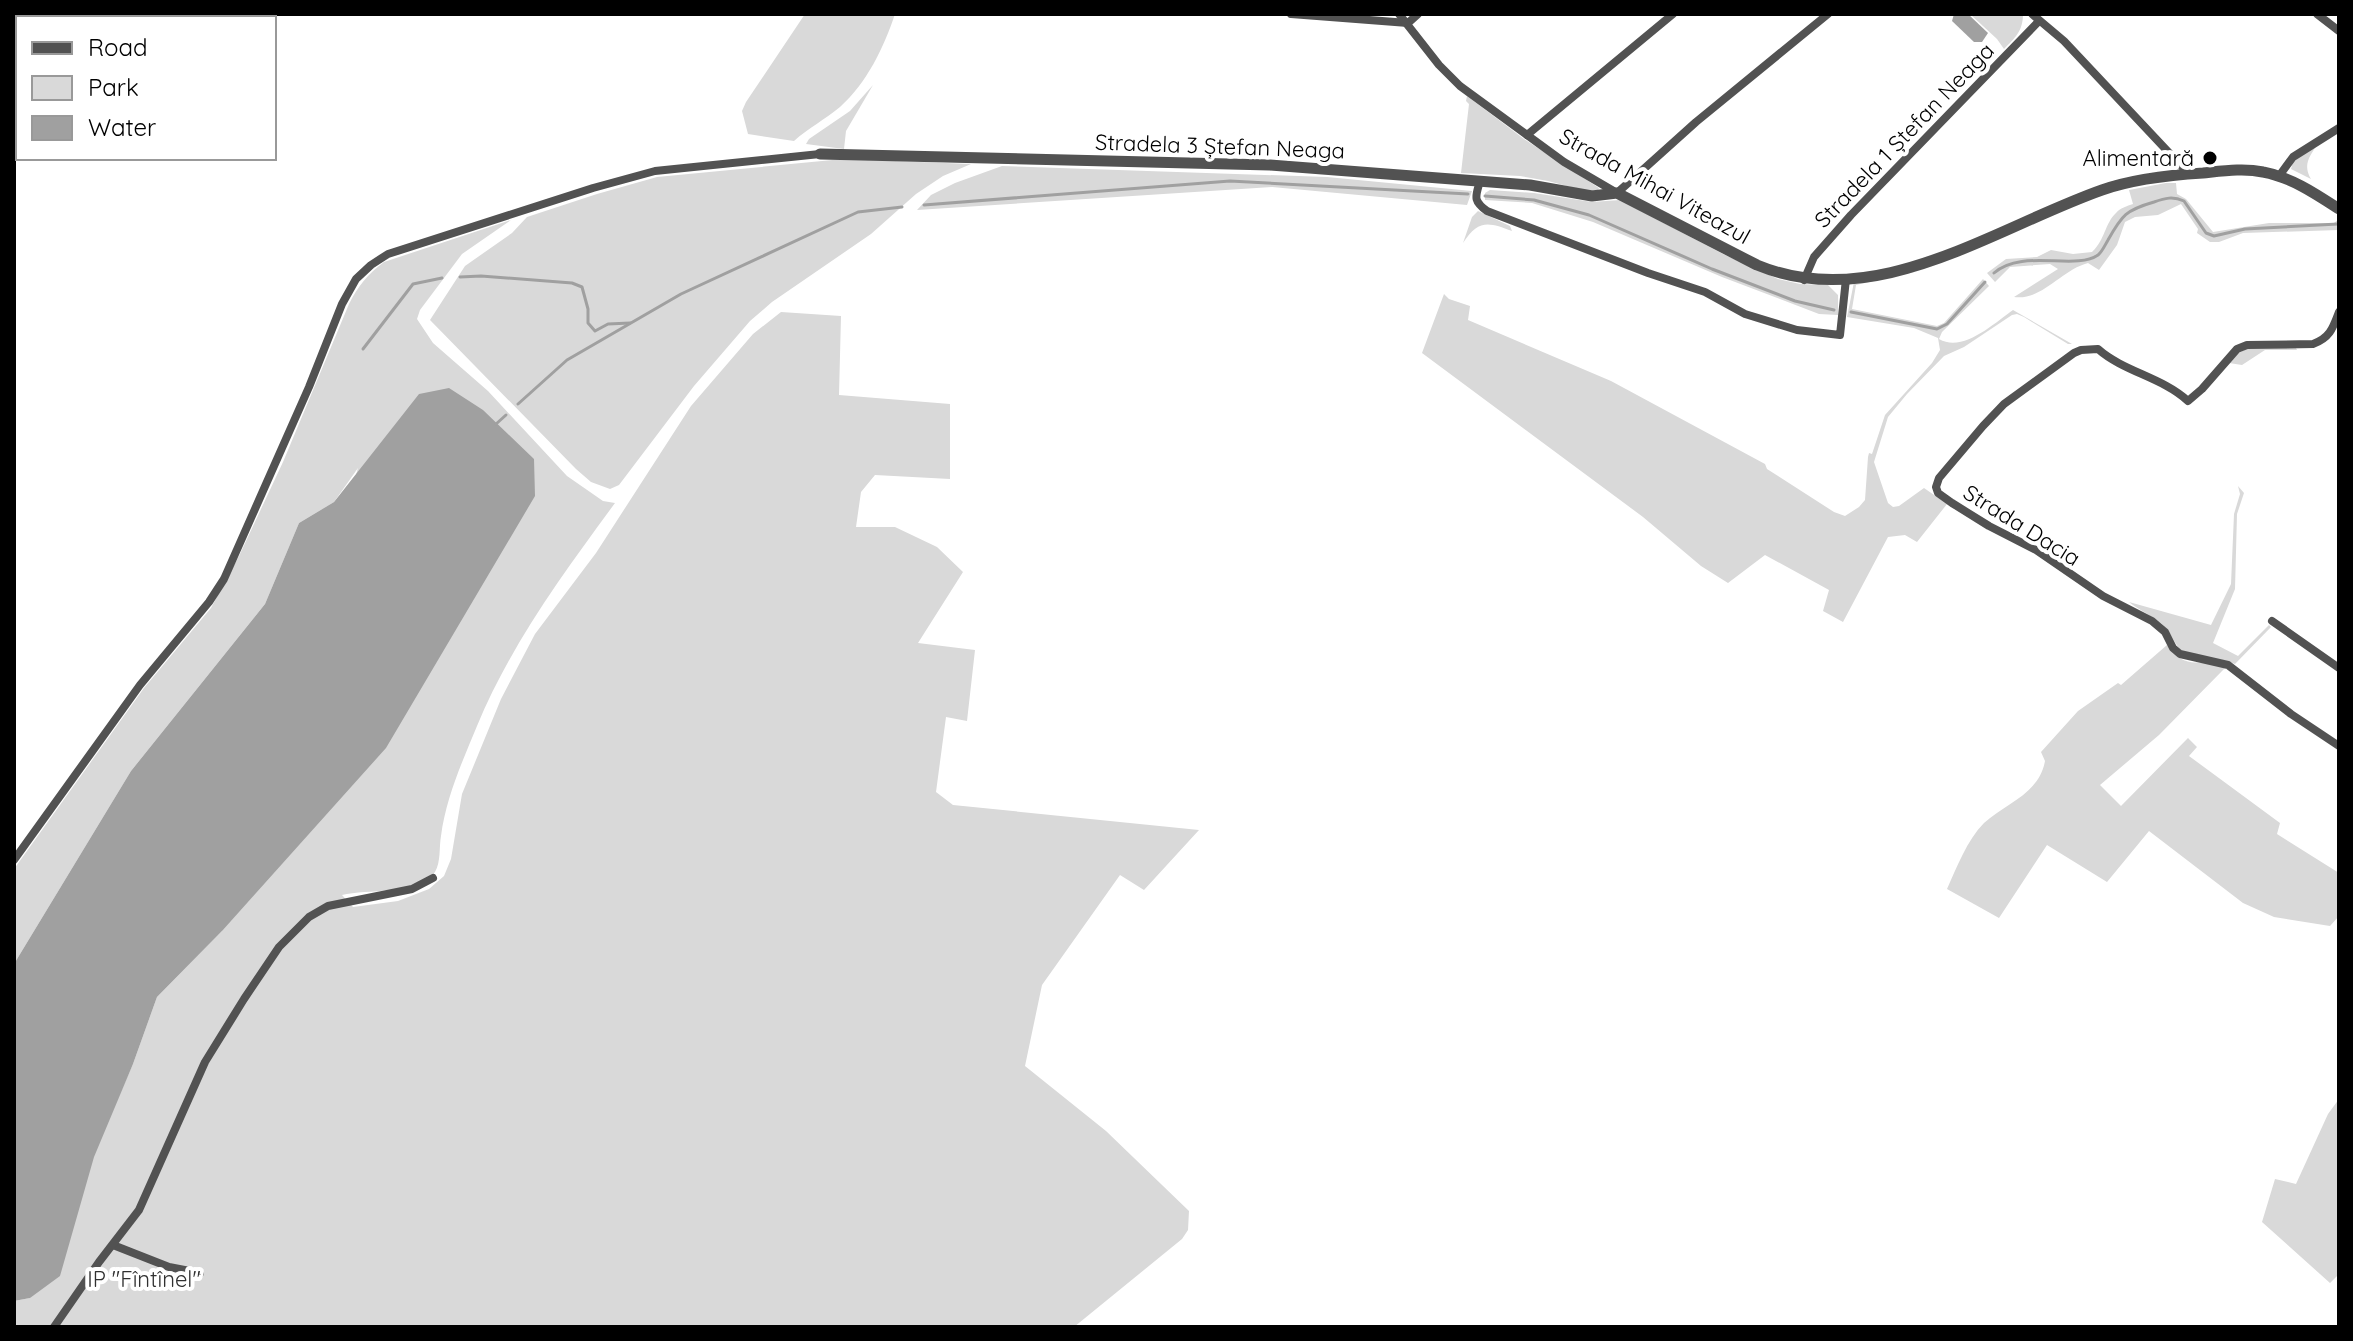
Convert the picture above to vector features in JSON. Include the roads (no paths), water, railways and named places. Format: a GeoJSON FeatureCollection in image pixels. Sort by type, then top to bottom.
{"type":"FeatureCollection","features":[{"type":"Feature","properties":{"kind":"street"},"geometry":{"type":"LineString","coordinates":[[1291,14],[1408,23],[1418,14]]}},
{"type":"Feature","properties":{"kind":"street","name":"Strada Mihai Viteazul"},"geometry":{"type":"LineString","coordinates":[[1399,14],[1439,65],[1460,86],[1564,162],[1757,265],[1804,280],[1846,279],[1892,271],[1964,250],[2102,190],[2130,182],[2189,174],[2251,170],[2279,176],[2304,187],[2339,209]]}},
{"type":"Feature","properties":{"kind":"street"},"geometry":{"type":"LineString","coordinates":[[1527,135],[1673,14]]}},
{"type":"Feature","properties":{"kind":"street"},"geometry":{"type":"LineString","coordinates":[[1617,193],[1696,122],[1828,14]]}},
{"type":"Feature","properties":{"kind":"street"},"geometry":{"type":"LineString","coordinates":[[2317,14],[2339,31]]}},
{"type":"Feature","properties":{"kind":"street"},"geometry":{"type":"LineString","coordinates":[[2035,17],[2064,41],[2189,174]]}},
{"type":"Feature","properties":{"kind":"street","name":"Stradela 1 Ștefan Neaga"},"geometry":{"type":"LineString","coordinates":[[1804,280],[1814,257],[2035,17]]}},
{"type":"Feature","properties":{"kind":"street"},"geometry":{"type":"LineString","coordinates":[[2279,176],[2293,157],[2339,128]]}},
{"type":"Feature","properties":{"kind":"street"},"geometry":{"type":"LineString","coordinates":[[14,860],[140,685],[209,602],[224,579],[304,400],[342,304],[356,279],[371,265],[388,254],[655,171],[820,154]]}},
{"type":"Feature","properties":{"kind":"street","name":"Stradela 3 Ștefan Neaga"},"geometry":{"type":"LineString","coordinates":[[820,154],[1270,165],[1530,185],[1592,196],[1617,193]]}},
{"type":"Feature","properties":{"kind":"street"},"geometry":{"type":"LineString","coordinates":[[1480,181],[1475,200],[1487,211],[1705,292],[1745,314],[1797,330],[1840,335],[1846,279]]}},
{"type":"Feature","properties":{"kind":"street","name":"Strada Dacia"},"geometry":{"type":"LineString","coordinates":[[2339,312],[2331,333],[2318,342],[2305,345],[2247,345],[2237,349],[2188,401],[2176,390],[2109,359],[2098,349],[2077,351],[2004,404],[1936,483],[1938,493],[1952,503],[2036,550],[2103,596],[2152,621],[2165,632],[2173,648],[2180,654],[2228,665],[2291,714],[2339,746]]}},
{"type":"Feature","properties":{"kind":"street"},"geometry":{"type":"LineString","coordinates":[[2272,621],[2339,668]]}},
{"type":"Feature","properties":{"kind":"street"},"geometry":{"type":"LineString","coordinates":[[54,1327],[139,1210],[205,1062],[279,947],[309,917],[328,906],[412,889],[433,878]]}},
{"type":"Feature","properties":{"kind":"street"},"geometry":{"type":"LineString","coordinates":[[113,1245],[169,1267],[200,1273]]}},
{"type":"Feature","properties":{"kind":"water"},"geometry":{"type":"Polygon","coordinates":[[[1954,14],[1968,14],[1988,33],[1982,42],[1974,42],[1952,21],[1954,14]]]}},
{"type":"Feature","properties":{"kind":"water"},"geometry":{"type":"Polygon","coordinates":[[[449,388],[483,410],[534,459],[535,496],[386,748],[222,931],[157,997],[94,1157],[60,1276],[30,1298],[14,1301],[14,964],[131,771],[265,604],[299,523],[334,502],[419,394],[449,388]]]}},
{"type":"Feature","properties":{"kind":"waterway"},"geometry":{"type":"LineString","coordinates":[[924,205],[1230,181],[1468,194]]}},
{"type":"Feature","properties":{"kind":"waterway"},"geometry":{"type":"LineString","coordinates":[[1485,196],[1534,200],[1589,215],[1712,269],[1795,301],[1834,310]]}},
{"type":"Feature","properties":{"kind":"waterway"},"geometry":{"type":"LineString","coordinates":[[1994,273],[2019,262],[2076,261],[2098,255],[2126,215],[2165,199],[2184,201],[2206,233],[2214,236],[2245,229],[2338,224]]}},
{"type":"Feature","properties":{"kind":"waterway"},"geometry":{"type":"LineString","coordinates":[[518,404],[567,360],[681,294],[858,212],[902,207]]}},
{"type":"Feature","properties":{"kind":"waterway"},"geometry":{"type":"LineString","coordinates":[[460,277],[572,283],[582,287],[588,323],[595,331],[608,324],[630,323]]}},
{"type":"Feature","properties":{"kind":"waterway"},"geometry":{"type":"LineString","coordinates":[[363,349],[413,284],[442,278]]}},
{"type":"Feature","properties":{"kind":"waterway"},"geometry":{"type":"LineString","coordinates":[[1851,312],[1937,329],[1947,324],[1985,282]]}},
{"type":"Feature","properties":{"kind":"waterway"},"geometry":{"type":"LineString","coordinates":[[496,424],[506,415]]}},
{"type":"Feature","properties":{"kind":"place","name":"Alimentară"},"geometry":{"type":"Point","coordinates":[2210,158]}},
{"type":"Feature","properties":{"kind":"park label","name":"IP \"Fîntînel\""},"geometry":{"type":"Point","coordinates":[144,1279]}}]}
